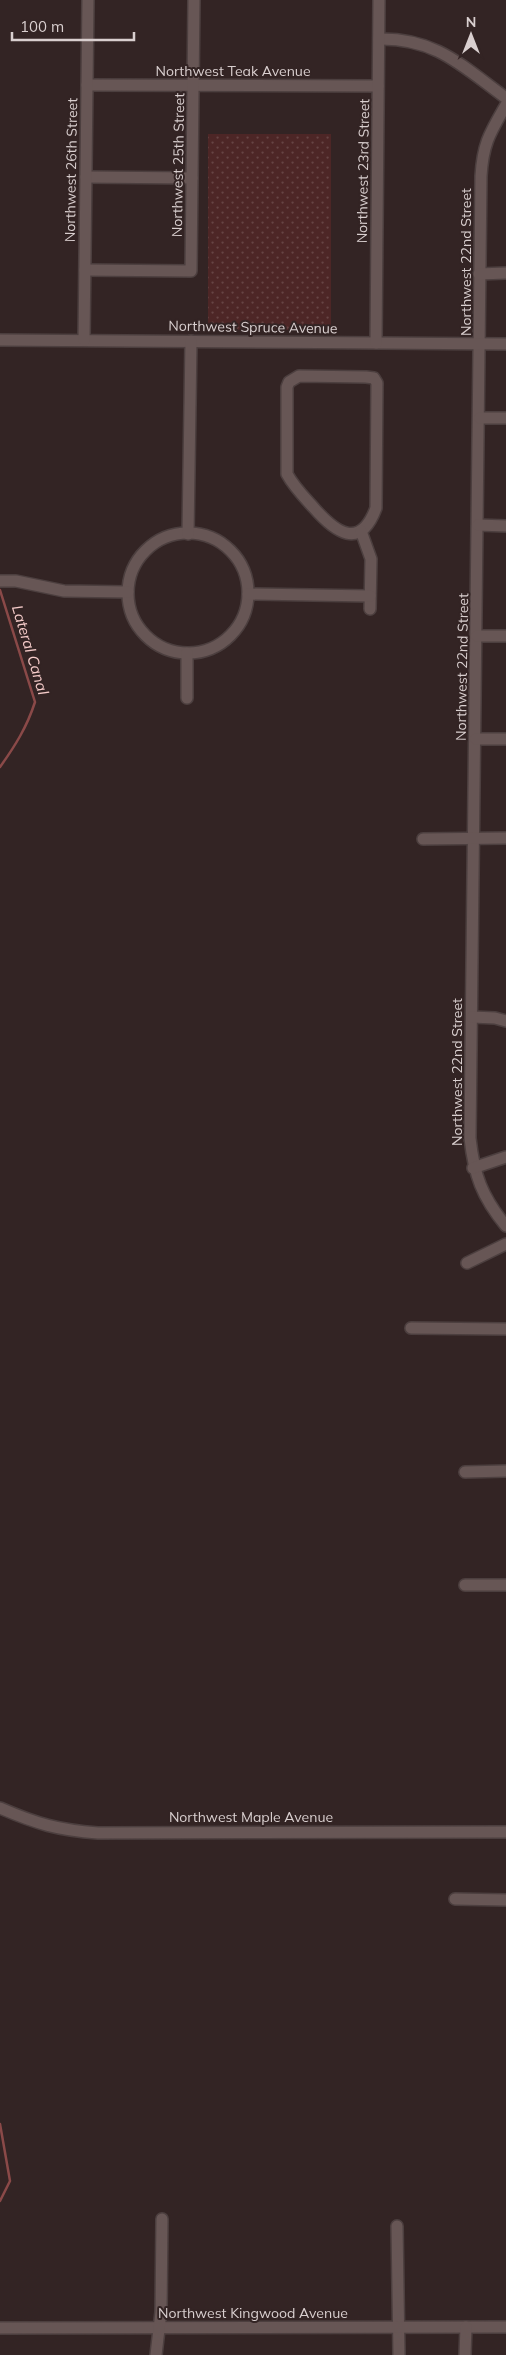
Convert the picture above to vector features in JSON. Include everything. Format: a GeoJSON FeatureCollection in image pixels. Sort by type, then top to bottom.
{"type":"FeatureCollection","features":[{"type":"Feature","properties":{"kind":"street","name":"Northwest 26th Street"},"geometry":{"type":"LineString","coordinates":[[84,340],[88,0]]}},
{"type":"Feature","properties":{"kind":"street","name":"Northwest 25th Street"},"geometry":{"type":"LineString","coordinates":[[85,270],[191,271],[194,0]]}},
{"type":"Feature","properties":{"kind":"street","name":"Northwest 23rd Street"},"geometry":{"type":"LineString","coordinates":[[376,343],[379,0]]}},
{"type":"Feature","properties":{"kind":"street"},"geometry":{"type":"LineString","coordinates":[[379,39],[399,38],[421,43],[442,52],[506,98]]}},
{"type":"Feature","properties":{"kind":"street","name":"Northwest Teak Avenue"},"geometry":{"type":"LineString","coordinates":[[88,86],[378,86]]}},
{"type":"Feature","properties":{"kind":"street","name":"Northwest 22nd Street"},"geometry":{"type":"LineString","coordinates":[[506,105],[482,152],[479,274],[480,418],[470,1138],[473,1168],[482,1192],[506,1226]]}},
{"type":"Feature","properties":{"kind":"street"},"geometry":{"type":"LineString","coordinates":[[86,177],[192,178]]}},
{"type":"Feature","properties":{"kind":"street"},"geometry":{"type":"LineString","coordinates":[[479,274],[506,274]]}},
{"type":"Feature","properties":{"kind":"street","name":"Northwest Spruce Avenue"},"geometry":{"type":"LineString","coordinates":[[0,340],[506,344]]}},
{"type":"Feature","properties":{"kind":"street"},"geometry":{"type":"LineString","coordinates":[[188,534],[191,342]]}},
{"type":"Feature","properties":{"kind":"street"},"geometry":{"type":"LineString","coordinates":[[366,377],[374,378],[377,383],[376,508],[372,521],[361,531],[350,534],[338,532],[330,526],[293,485],[287,474],[287,387],[294,378],[366,377]]}},
{"type":"Feature","properties":{"kind":"street"},"geometry":{"type":"LineString","coordinates":[[480,418],[506,418]]}},
{"type":"Feature","properties":{"kind":"street"},"geometry":{"type":"LineString","coordinates":[[478,525],[506,526]]}},
{"type":"Feature","properties":{"kind":"street"},"geometry":{"type":"LineString","coordinates":[[361,531],[371,559],[370,609]]}},
{"type":"Feature","properties":{"kind":"street"},"geometry":{"type":"LineString","coordinates":[[188,534],[212,538],[228,548],[240,562],[247,580],[248,594],[244,616],[234,632],[220,644],[201,652],[180,653],[160,647],[144,634],[132,617],[128,592],[130,576],[139,558],[154,543],[173,535],[188,534]]}},
{"type":"Feature","properties":{"kind":"street"},"geometry":{"type":"LineString","coordinates":[[0,581],[16,581],[64,591],[128,592]]}},
{"type":"Feature","properties":{"kind":"street"},"geometry":{"type":"LineString","coordinates":[[248,594],[370,596]]}},
{"type":"Feature","properties":{"kind":"street"},"geometry":{"type":"LineString","coordinates":[[477,636],[506,636]]}},
{"type":"Feature","properties":{"kind":"street"},"geometry":{"type":"LineString","coordinates":[[187,653],[187,698]]}},
{"type":"Feature","properties":{"kind":"street"},"geometry":{"type":"LineString","coordinates":[[476,739],[506,739]]}},
{"type":"Feature","properties":{"kind":"street"},"geometry":{"type":"LineString","coordinates":[[423,839],[506,838]]}},
{"type":"Feature","properties":{"kind":"street"},"geometry":{"type":"LineString","coordinates":[[472,1017],[495,1018],[506,1021]]}},
{"type":"Feature","properties":{"kind":"street"},"geometry":{"type":"LineString","coordinates":[[473,1168],[506,1157]]}},
{"type":"Feature","properties":{"kind":"street"},"geometry":{"type":"LineString","coordinates":[[467,1263],[506,1244]]}},
{"type":"Feature","properties":{"kind":"street"},"geometry":{"type":"LineString","coordinates":[[411,1328],[506,1329]]}},
{"type":"Feature","properties":{"kind":"street"},"geometry":{"type":"LineString","coordinates":[[465,1472],[506,1471]]}},
{"type":"Feature","properties":{"kind":"street"},"geometry":{"type":"LineString","coordinates":[[465,1585],[506,1585]]}},
{"type":"Feature","properties":{"kind":"street","name":"Northwest Maple Avenue"},"geometry":{"type":"LineString","coordinates":[[0,1808],[61,1830],[98,1833],[506,1832]]}},
{"type":"Feature","properties":{"kind":"street"},"geometry":{"type":"LineString","coordinates":[[455,1900],[506,1900]]}},
{"type":"Feature","properties":{"kind":"street"},"geometry":{"type":"LineString","coordinates":[[156,2355],[160,2328],[162,2219]]}},
{"type":"Feature","properties":{"kind":"street"},"geometry":{"type":"LineString","coordinates":[[397,2226],[399,2355]]}},
{"type":"Feature","properties":{"kind":"street"},"geometry":{"type":"LineString","coordinates":[[465,2355],[466,2327]]}},
{"type":"Feature","properties":{"kind":"street","name":"Northwest Kingwood Avenue"},"geometry":{"type":"LineString","coordinates":[[0,2328],[506,2327]]}},
{"type":"Feature","properties":{"kind":"shaded area"},"geometry":{"type":"Polygon","coordinates":[[[208,134],[331,134],[331,330],[208,330],[208,134]]]}},
{"type":"Feature","properties":{"kind":"waterway","name":"Lateral Canal"},"geometry":{"type":"LineString","coordinates":[[0,590],[35,702],[20,736],[0,767]]}},
{"type":"Feature","properties":{"kind":"waterway","name":"Lateral Canal"},"geometry":{"type":"LineString","coordinates":[[0,2124],[10,2181],[0,2201]]}}]}
